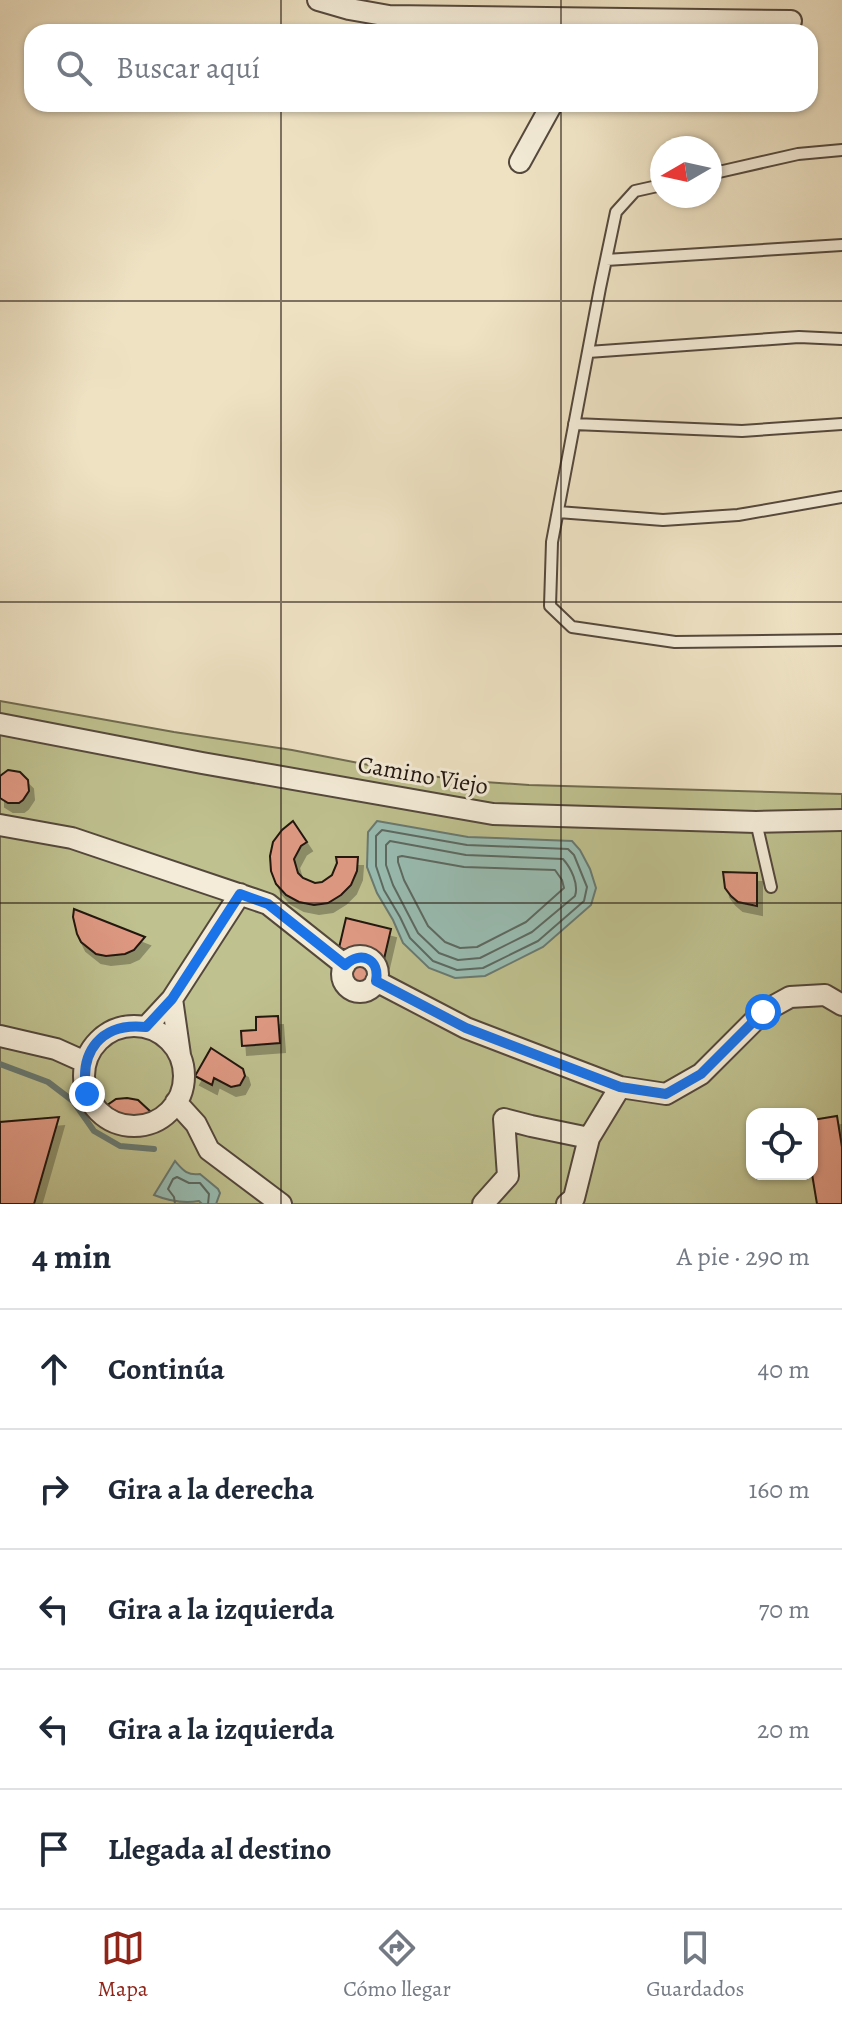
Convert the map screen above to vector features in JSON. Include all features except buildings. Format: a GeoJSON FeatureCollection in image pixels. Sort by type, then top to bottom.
{"type":"FeatureCollection","features":[{"type":"Feature","properties":{"kind":"street"},"geometry":{"type":"LineString","coordinates":[[323,1],[389,16],[791,21]]}},
{"type":"Feature","properties":{"kind":"street"},"geometry":{"type":"LineString","coordinates":[[520,162],[548,112]]}},
{"type":"Feature","properties":{"kind":"street","name":"Camino Viejo"},"geometry":{"type":"LineString","coordinates":[[0,724],[493,814],[756,822],[842,820]]}},
{"type":"Feature","properties":{"kind":"street"},"geometry":{"type":"LineString","coordinates":[[0,825],[72,838],[268,904],[345,965],[342,976],[351,990],[363,992],[376,981],[466,1028],[620,1087],[666,1094],[701,1074],[763,1012],[790,997],[825,995],[842,1005]]}},
{"type":"Feature","properties":{"kind":"street"},"geometry":{"type":"LineString","coordinates":[[146,1027],[172,999],[240,894]]}},
{"type":"Feature","properties":{"kind":"street"},"geometry":{"type":"LineString","coordinates":[[172,999],[183,1072],[182,1088],[166,1114],[153,1123],[121,1125],[95,1108],[87,1094],[83,1078],[85,1062],[102,1036],[116,1029],[131,1025],[160,1033],[172,1043],[180,1057]]}},
{"type":"Feature","properties":{"kind":"street"},"geometry":{"type":"LineString","coordinates":[[0,1036],[56,1049],[85,1062]]}},
{"type":"Feature","properties":{"kind":"street"},"geometry":{"type":"LineString","coordinates":[[567,1204],[574,1198],[589,1138],[620,1087]]}},
{"type":"Feature","properties":{"kind":"street"},"geometry":{"type":"LineString","coordinates":[[176,1102],[196,1124],[209,1150],[281,1204]]}},
{"type":"Feature","properties":{"kind":"street"},"geometry":{"type":"LineString","coordinates":[[483,1204],[508,1176],[504,1119],[589,1138]]}},
{"type":"Feature","properties":{"kind":"lane"},"geometry":{"type":"LineString","coordinates":[[722,171],[798,154],[842,150]]}},
{"type":"Feature","properties":{"kind":"lane"},"geometry":{"type":"LineString","coordinates":[[650,188],[635,191],[616,212],[552,542],[550,606],[572,627],[675,642],[842,640]]}},
{"type":"Feature","properties":{"kind":"lane"},"geometry":{"type":"LineString","coordinates":[[606,260],[842,245]]}},
{"type":"Feature","properties":{"kind":"lane"},"geometry":{"type":"LineString","coordinates":[[588,352],[799,337],[842,339]]}},
{"type":"Feature","properties":{"kind":"lane"},"geometry":{"type":"LineString","coordinates":[[574,424],[742,431],[842,424]]}},
{"type":"Feature","properties":{"kind":"lane"},"geometry":{"type":"LineString","coordinates":[[558,512],[663,520],[738,515],[842,497]]}},
{"type":"Feature","properties":{"kind":"lane"},"geometry":{"type":"LineString","coordinates":[[756,822],[771,887]]}},
{"type":"Feature","properties":{"kind":"green space"},"geometry":{"type":"Polygon","coordinates":[[[0,701],[470,781],[842,794],[842,1204],[0,1204],[0,701]]]}},
{"type":"Feature","properties":{"kind":"water"},"geometry":{"type":"Polygon","coordinates":[[[377,821],[468,837],[572,841],[590,869],[596,888],[591,905],[543,947],[485,976],[455,978],[429,968],[403,943],[367,867],[368,832],[377,821]]]}},
{"type":"Feature","properties":{"kind":"water"},"geometry":{"type":"Polygon","coordinates":[[[175,1161],[186,1172],[200,1174],[218,1189],[220,1193],[216,1204],[176,1201],[154,1195],[175,1161]]]}},
{"type":"Feature","properties":{"kind":"waterway"},"geometry":{"type":"LineString","coordinates":[[0,1064],[48,1082],[73,1101],[94,1131],[120,1146],[154,1149]]}},
{"type":"Feature","properties":{"kind":"route"},"geometry":{"type":"LineString","coordinates":[[87,1094],[83,1078],[85,1062],[92,1048],[102,1036],[116,1029],[131,1025],[146,1027],[172,999],[240,894],[268,904],[345,965],[359,957],[370,960],[377,970],[376,981],[466,1028],[620,1087],[666,1094],[701,1074],[763,1012]]}}]}
